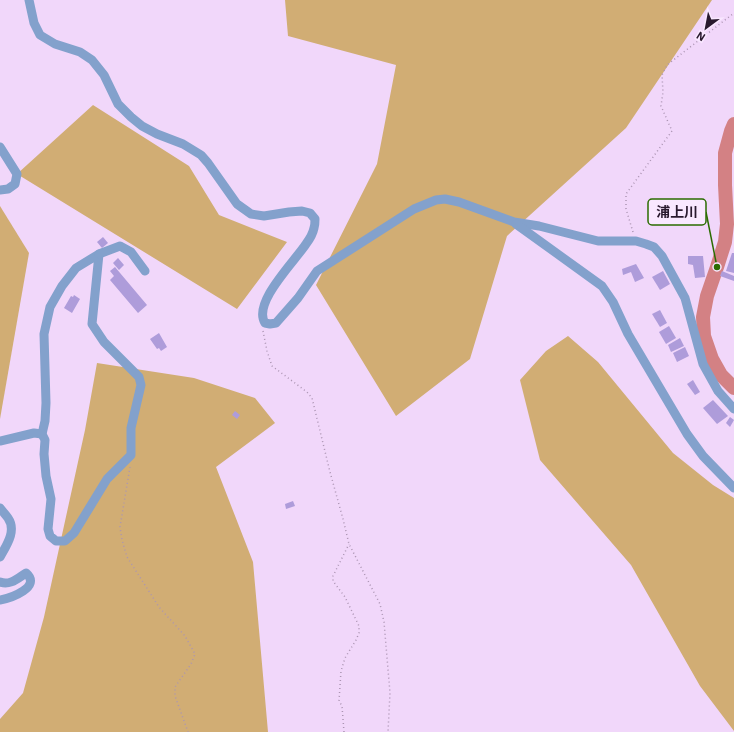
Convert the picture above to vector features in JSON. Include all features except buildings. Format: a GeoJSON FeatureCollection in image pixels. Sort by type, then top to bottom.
{"type":"FeatureCollection","features":[{"type":"Feature","properties":{"kind":"street"},"geometry":{"type":"LineString","coordinates":[[28,0],[34,23],[40,35],[55,44],[80,52],[92,60],[104,75],[118,104],[131,117],[142,126],[157,134],[183,144],[201,155],[237,204],[252,214],[264,216],[302,211],[310,213],[315,218],[315,227],[306,244],[277,281],[268,298],[263,310],[262,319],[265,323],[270,324],[276,322],[298,298],[317,271],[414,209],[436,200],[445,199],[459,202],[514,222],[538,226],[598,241],[636,241],[654,247],[662,256],[685,298],[703,364],[718,391],[734,409]]}},
{"type":"Feature","properties":{"kind":"street"},"geometry":{"type":"LineString","coordinates":[[0,147],[17,174],[15,184],[8,189],[0,190]]}},
{"type":"Feature","properties":{"kind":"street"},"geometry":{"type":"LineString","coordinates":[[514,222],[602,286],[613,302],[628,334],[687,434],[704,456],[734,488]]}},
{"type":"Feature","properties":{"kind":"street"},"geometry":{"type":"LineString","coordinates":[[99,254],[92,324],[104,342],[139,378],[141,386],[131,428],[131,455],[107,479],[74,533],[65,541],[56,541],[50,536],[48,529],[51,499],[46,476],[44,454],[45,440],[42,434],[45,421],[46,403],[44,334],[50,307],[62,286],[76,268],[99,254],[120,246],[131,252],[145,271]]}},
{"type":"Feature","properties":{"kind":"street"},"geometry":{"type":"LineString","coordinates":[[0,441],[34,433],[42,434]]}},
{"type":"Feature","properties":{"kind":"street"},"geometry":{"type":"LineString","coordinates":[[0,508],[9,519],[12,526],[12,533],[0,558]]}},
{"type":"Feature","properties":{"kind":"street"},"geometry":{"type":"LineString","coordinates":[[0,582],[2,584],[10,583],[26,573],[31,580],[23,592],[10,598],[0,600]]}},
{"type":"Feature","properties":{"kind":"path"},"geometry":{"type":"LineString","coordinates":[[636,241],[626,209],[626,194],[672,132],[661,106],[663,92],[662,75],[667,65],[734,13]]}},
{"type":"Feature","properties":{"kind":"path"},"geometry":{"type":"LineString","coordinates":[[265,323],[263,330],[267,351],[272,366],[307,392],[312,398],[330,472],[350,544],[380,604],[384,622],[390,692],[388,732]]}},
{"type":"Feature","properties":{"kind":"path"},"geometry":{"type":"LineString","coordinates":[[131,455],[130,473],[120,526],[122,540],[128,557],[155,601],[185,636],[194,654],[191,664],[175,687],[175,696],[188,732]]}},
{"type":"Feature","properties":{"kind":"path"},"geometry":{"type":"LineString","coordinates":[[344,732],[342,706],[339,701],[341,672],[344,658],[359,633],[359,626],[345,597],[333,581],[333,576],[350,544]]}},
{"type":"Feature","properties":{"kind":"shaded area"},"geometry":{"type":"Polygon","coordinates":[[[285,0],[712,0],[626,128],[507,236],[470,359],[396,416],[316,285],[377,164],[396,65],[288,36],[285,0]]]}},
{"type":"Feature","properties":{"kind":"shaded area"},"geometry":{"type":"Polygon","coordinates":[[[93,105],[189,166],[219,215],[287,242],[237,309],[17,174],[93,105]]]}},
{"type":"Feature","properties":{"kind":"shaded area"},"geometry":{"type":"Polygon","coordinates":[[[0,206],[29,253],[0,419],[0,206]]]}},
{"type":"Feature","properties":{"kind":"shaded area"},"geometry":{"type":"Polygon","coordinates":[[[568,336],[598,362],[673,453],[713,485],[734,498],[734,731],[700,686],[631,565],[540,460],[520,380],[546,351],[568,336]]]}},
{"type":"Feature","properties":{"kind":"shaded area"},"geometry":{"type":"Polygon","coordinates":[[[97,363],[194,378],[255,398],[275,423],[216,467],[253,562],[268,732],[0,732],[0,719],[23,693],[44,617],[85,430],[97,363]]]}},
{"type":"Feature","properties":{"kind":"waterway"},"geometry":{"type":"LineString","coordinates":[[734,124],[725,153],[727,224],[725,242],[707,296],[703,317],[704,336],[712,359],[721,375],[734,388]]}},
{"type":"Feature","properties":{"kind":"place","name":"浦上川"},"geometry":{"type":"Point","coordinates":[717,267]}}]}
